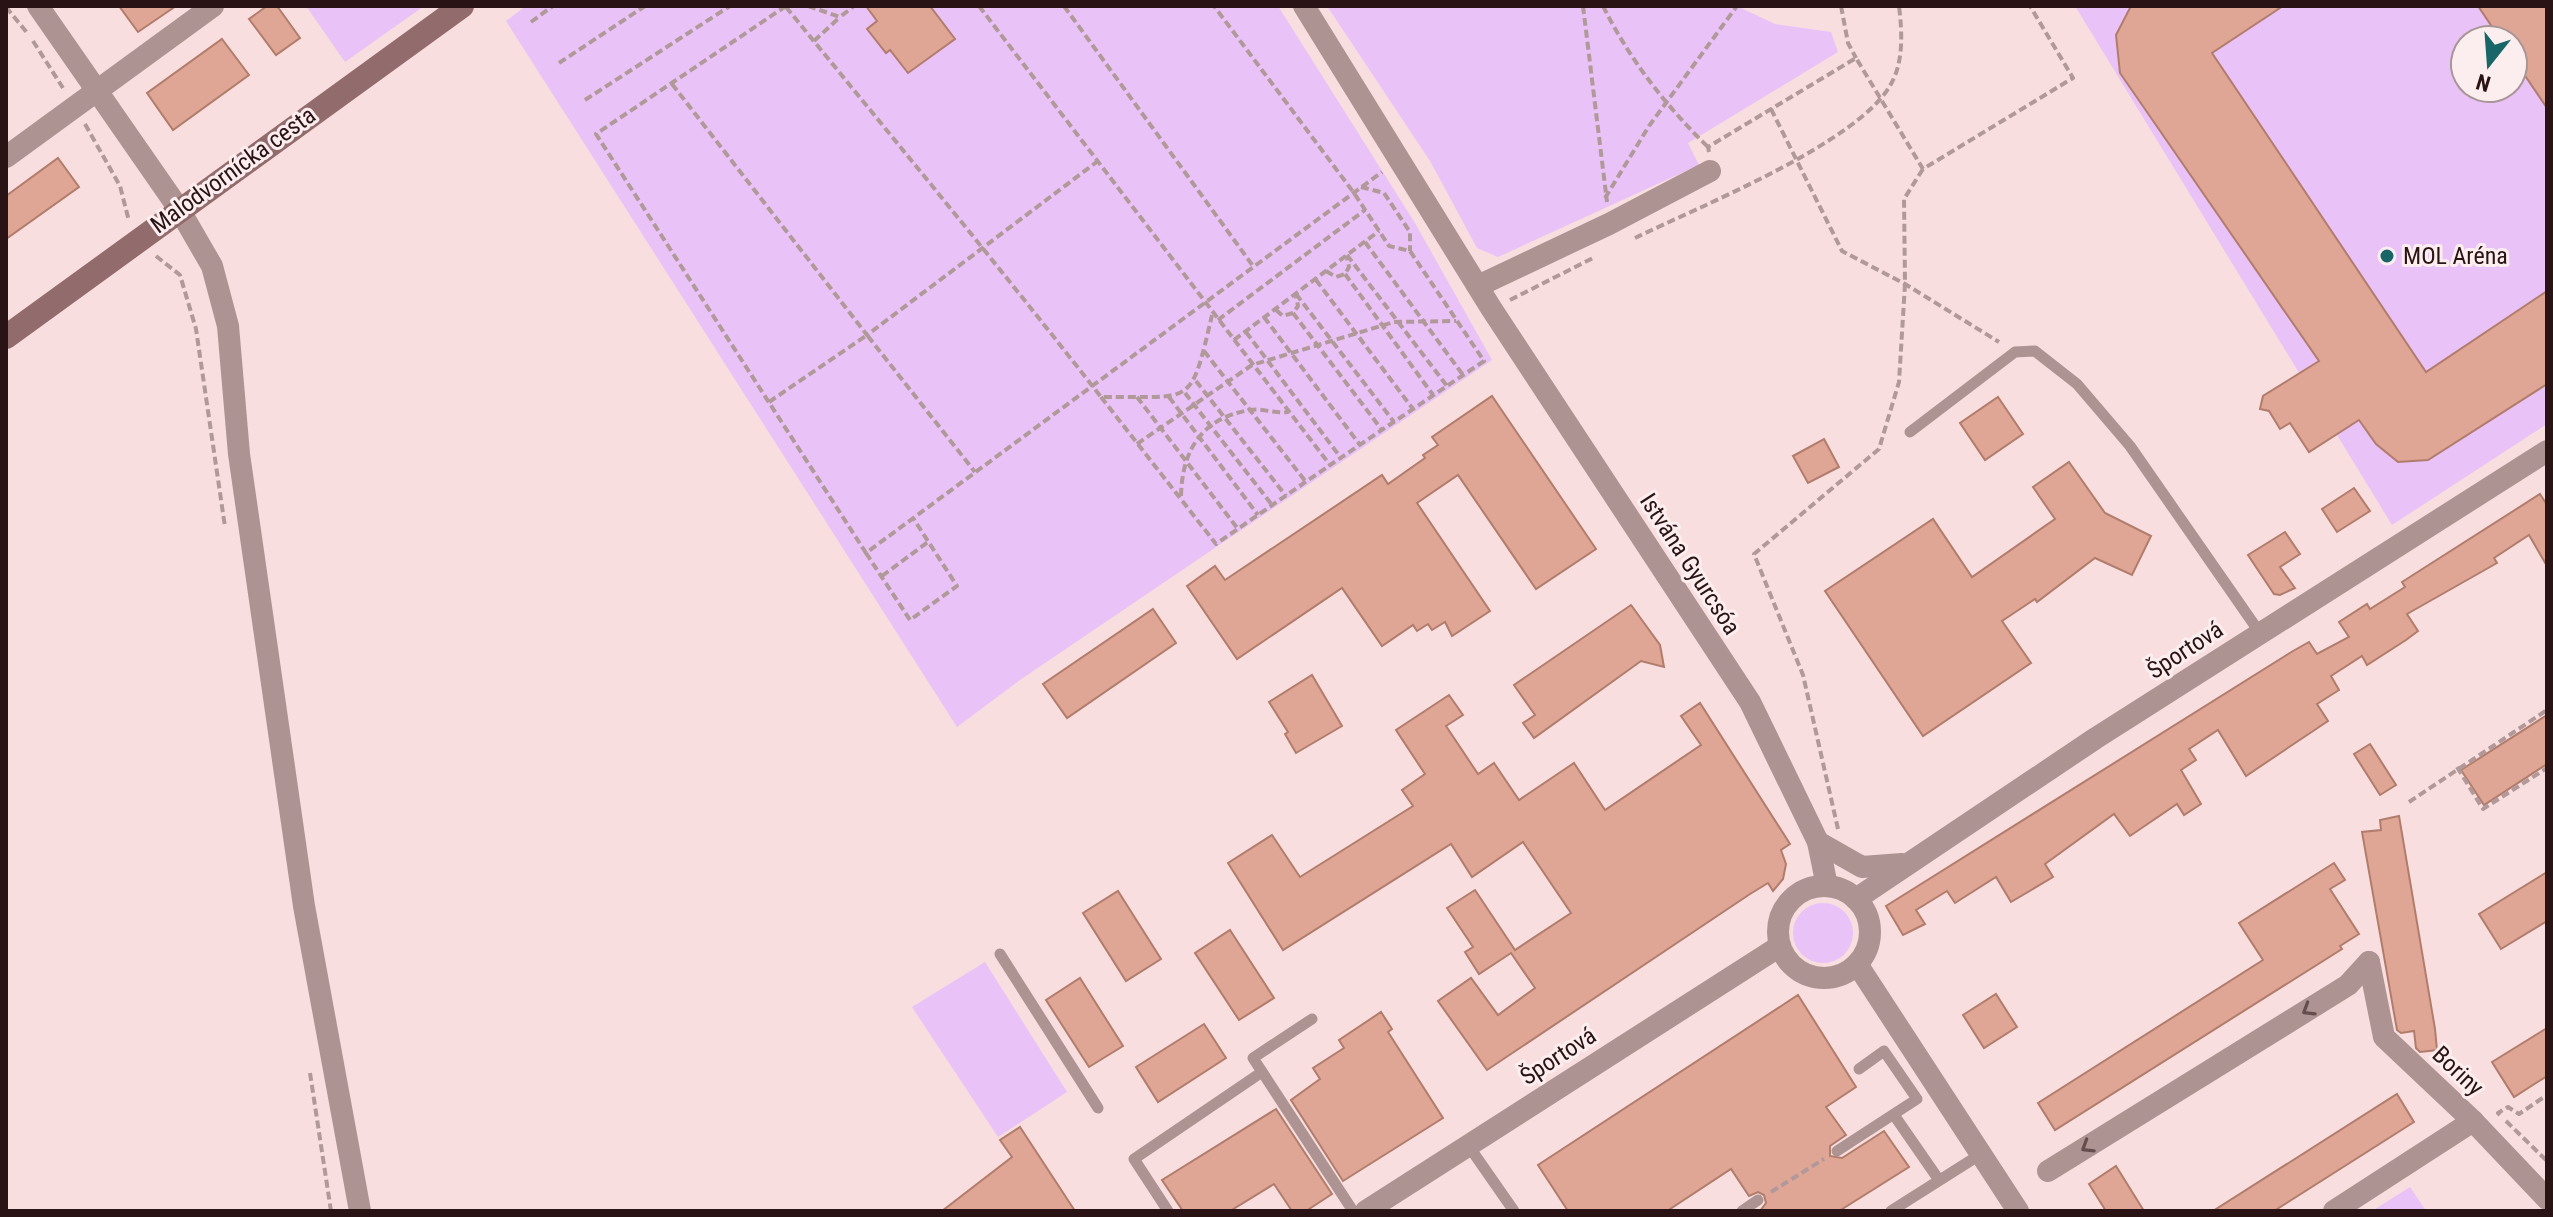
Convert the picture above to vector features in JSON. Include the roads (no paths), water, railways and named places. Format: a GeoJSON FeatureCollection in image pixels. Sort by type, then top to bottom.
{"type":"FeatureCollection","features":[{"type":"Feature","properties":{"kind":"street"},"geometry":{"type":"LineString","coordinates":[[38,6],[179,209],[212,266],[228,326],[239,454],[304,906],[360,1211]]}},
{"type":"Feature","properties":{"kind":"street","name":"Malodvornícka cesta"},"geometry":{"type":"LineString","coordinates":[[6,337],[462,6]]}},
{"type":"Feature","properties":{"kind":"street","name":"Istvána Gyurcsóa"},"geometry":{"type":"LineString","coordinates":[[1304,6],[1478,286],[1750,702],[1829,839],[1827,886]]}},
{"type":"Feature","properties":{"kind":"street"},"geometry":{"type":"LineString","coordinates":[[6,157],[204,9]]}},
{"type":"Feature","properties":{"kind":"street"},"geometry":{"type":"LineString","coordinates":[[1478,286],[1616,221],[1710,171]]}},
{"type":"Feature","properties":{"kind":"street","name":"Športová"},"geometry":{"type":"LineString","coordinates":[[1856,899],[1904,864],[2260,633],[2547,451]]}},
{"type":"Feature","properties":{"kind":"street"},"geometry":{"type":"LineString","coordinates":[[1829,839],[1862,867],[1904,864]]}},
{"type":"Feature","properties":{"kind":"street"},"geometry":{"type":"LineString","coordinates":[[1827,886],[1856,899],[1863,909],[1870,931],[1868,943],[1857,964],[1837,976],[1813,976],[1793,965],[1780,946],[1780,917],[1787,904],[1798,893],[1827,886]]}},
{"type":"Feature","properties":{"kind":"street","name":"Športová"},"geometry":{"type":"LineString","coordinates":[[1366,1211],[1780,946]]}},
{"type":"Feature","properties":{"kind":"street","name":"Boriny"},"geometry":{"type":"LineString","coordinates":[[2048,1171],[2348,985],[2369,962],[2384,1037],[2473,1121],[2547,1199]]}},
{"type":"Feature","properties":{"kind":"street"},"geometry":{"type":"LineString","coordinates":[[1857,964],[2018,1211]]}},
{"type":"Feature","properties":{"kind":"street"},"geometry":{"type":"LineString","coordinates":[[2334,1211],[2473,1121]]}},
{"type":"Feature","properties":{"kind":"lane"},"geometry":{"type":"LineString","coordinates":[[1910,432],[2015,352],[2035,351],[2077,384],[2130,446],[2260,633]]}},
{"type":"Feature","properties":{"kind":"lane"},"geometry":{"type":"LineString","coordinates":[[1000,954],[1098,1108]]}},
{"type":"Feature","properties":{"kind":"lane"},"geometry":{"type":"LineString","coordinates":[[1312,1019],[1253,1058],[1353,1211]]}},
{"type":"Feature","properties":{"kind":"lane"},"geometry":{"type":"LineString","coordinates":[[1837,1151],[1917,1099],[1884,1051],[1859,1069]]}},
{"type":"Feature","properties":{"kind":"lane"},"geometry":{"type":"LineString","coordinates":[[1168,1211],[1134,1159],[1262,1072]]}},
{"type":"Feature","properties":{"kind":"lane"},"geometry":{"type":"LineString","coordinates":[[1894,1115],[1939,1180]]}},
{"type":"Feature","properties":{"kind":"lane"},"geometry":{"type":"LineString","coordinates":[[1468,1145],[1514,1211]]}},
{"type":"Feature","properties":{"kind":"lane"},"geometry":{"type":"LineString","coordinates":[[1891,1211],[1982,1154]]}},
{"type":"Feature","properties":{"kind":"lane"},"geometry":{"type":"LineString","coordinates":[[1742,1211],[1758,1200]]}},
{"type":"Feature","properties":{"kind":"place","name":"MOL Aréna"},"geometry":{"type":"Point","coordinates":[2387,256]}}]}
